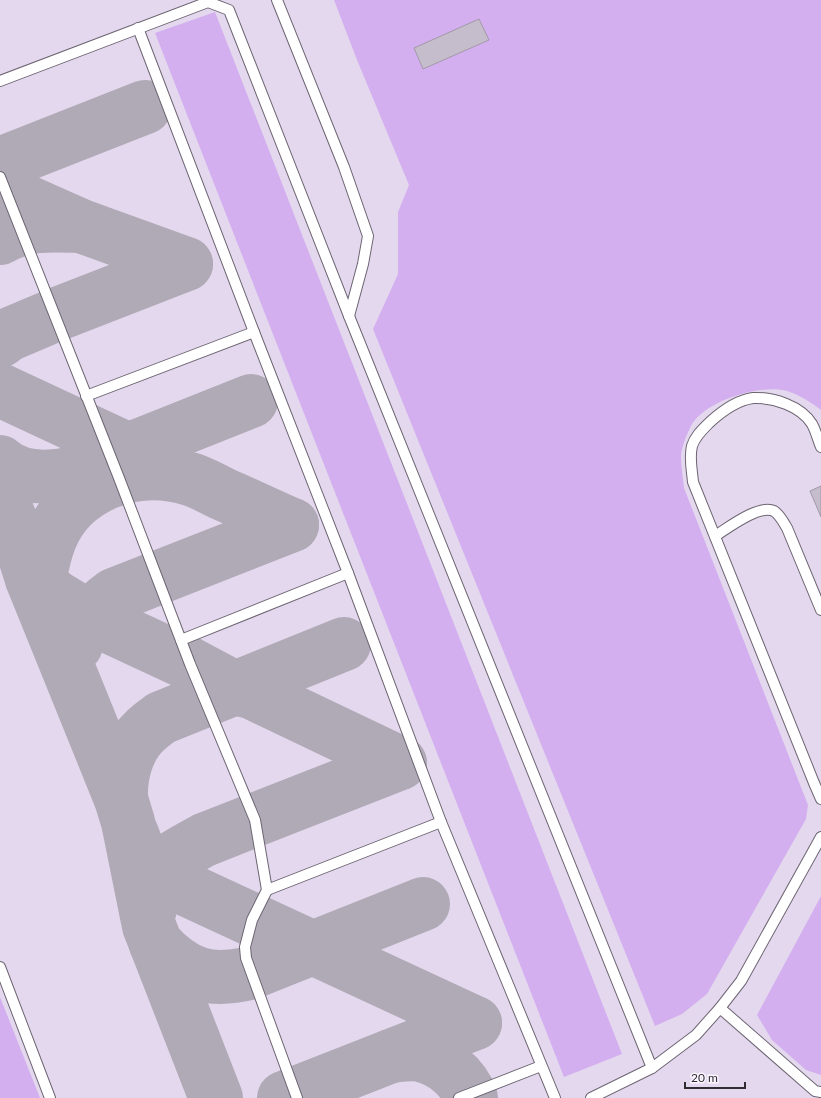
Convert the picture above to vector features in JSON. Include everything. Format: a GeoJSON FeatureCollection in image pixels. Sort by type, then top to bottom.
{"type":"FeatureCollection","features":[{"type":"Feature","properties":{"kind":"lane"},"geometry":{"type":"LineString","coordinates":[[277,0],[341,160],[368,236],[364,264],[349,316]]}},
{"type":"Feature","properties":{"kind":"lane"},"geometry":{"type":"LineString","coordinates":[[0,81],[208,2],[229,10],[349,316],[652,1068]]}},
{"type":"Feature","properties":{"kind":"lane"},"geometry":{"type":"LineString","coordinates":[[138,28],[348,573],[440,822],[555,1098]]}},
{"type":"Feature","properties":{"kind":"lane"},"geometry":{"type":"LineString","coordinates":[[0,177],[181,640],[255,820],[267,890],[252,920],[246,947],[246,958],[297,1098]]}},
{"type":"Feature","properties":{"kind":"lane"},"geometry":{"type":"LineString","coordinates":[[86,396],[254,332]]}},
{"type":"Feature","properties":{"kind":"lane"},"geometry":{"type":"LineString","coordinates":[[821,447],[812,424],[800,411],[788,404],[774,400],[752,398],[734,405],[720,413],[698,434],[692,445],[690,462],[693,482],[821,799]]}},
{"type":"Feature","properties":{"kind":"lane"},"geometry":{"type":"LineString","coordinates":[[715,536],[755,512],[765,509],[774,512],[781,518],[787,528],[821,610]]}},
{"type":"Feature","properties":{"kind":"lane"},"geometry":{"type":"LineString","coordinates":[[181,640],[348,573]]}},
{"type":"Feature","properties":{"kind":"lane"},"geometry":{"type":"LineString","coordinates":[[267,890],[440,822]]}},
{"type":"Feature","properties":{"kind":"lane"},"geometry":{"type":"LineString","coordinates":[[592,1098],[652,1068],[696,1034],[720,1008],[741,981],[821,837]]}},
{"type":"Feature","properties":{"kind":"lane"},"geometry":{"type":"LineString","coordinates":[[0,967],[50,1098]]}},
{"type":"Feature","properties":{"kind":"lane"},"geometry":{"type":"LineString","coordinates":[[720,1008],[814,1091],[821,1092]]}},
{"type":"Feature","properties":{"kind":"lane"},"geometry":{"type":"LineString","coordinates":[[459,1098],[541,1066]]}},
{"type":"Feature","properties":{"kind":"shaded area"},"geometry":{"type":"Polygon","coordinates":[[[0,0],[821,0],[821,1098],[0,1098],[0,0]]]}},
{"type":"Feature","properties":{"kind":"shaded area"},"geometry":{"type":"Polygon","coordinates":[[[334,0],[821,0],[821,410],[796,394],[776,389],[748,392],[733,397],[706,410],[696,419],[685,439],[681,457],[684,488],[808,805],[806,819],[707,994],[682,1014],[655,1026],[373,329],[398,274],[398,212],[409,185],[357,60],[334,0]]]}},
{"type":"Feature","properties":{"kind":"shaded area"},"geometry":{"type":"Polygon","coordinates":[[[215,12],[622,1054],[564,1077],[155,33],[215,12]]]}},
{"type":"Feature","properties":{"kind":"shaded area"},"geometry":{"type":"Polygon","coordinates":[[[821,896],[821,1075],[806,1070],[772,1040],[757,1015],[821,896]]]}},
{"type":"Feature","properties":{"kind":"shaded area"},"geometry":{"type":"Polygon","coordinates":[[[0,997],[40,1098],[0,1098],[0,997]]]}},
{"type":"Feature","properties":{"kind":"building"},"geometry":{"type":"Polygon","coordinates":[[[479,19],[489,40],[423,69],[414,48],[479,19]]]}},
{"type":"Feature","properties":{"kind":"building"},"geometry":{"type":"Polygon","coordinates":[[[821,486],[821,517],[810,491],[821,486]]]}},
{"type":"Feature","properties":{"kind":"taxiway"},"geometry":{"type":"LineString","coordinates":[[0,164],[145,107]]}},
{"type":"Feature","properties":{"kind":"taxiway"},"geometry":{"type":"LineString","coordinates":[[0,190],[81,226],[186,264]]}},
{"type":"Feature","properties":{"kind":"taxiway"},"geometry":{"type":"LineString","coordinates":[[0,238],[29,227],[49,225],[81,226]]}},
{"type":"Feature","properties":{"kind":"taxiway"},"geometry":{"type":"LineString","coordinates":[[0,341],[8,335],[55,315],[186,264]]}},
{"type":"Feature","properties":{"kind":"taxiway"},"geometry":{"type":"LineString","coordinates":[[0,390],[148,459]]}},
{"type":"Feature","properties":{"kind":"taxiway"},"geometry":{"type":"LineString","coordinates":[[0,462],[14,471],[31,476],[65,475],[251,401]]}},
{"type":"Feature","properties":{"kind":"taxiway"},"geometry":{"type":"LineString","coordinates":[[40,578],[50,539],[60,520],[73,504],[89,492],[108,482],[127,476],[169,474],[190,479],[292,525]]}},
{"type":"Feature","properties":{"kind":"taxiway"},"geometry":{"type":"LineString","coordinates":[[0,494],[24,554],[32,579],[121,799],[128,822],[149,926],[216,1098]]}},
{"type":"Feature","properties":{"kind":"taxiway"},"geometry":{"type":"LineString","coordinates":[[76,645],[82,630],[90,617],[101,605],[114,595],[292,525]]}},
{"type":"Feature","properties":{"kind":"taxiway"},"geometry":{"type":"LineString","coordinates":[[32,579],[56,597],[89,617],[190,664],[235,688],[251,692],[400,763]]}},
{"type":"Feature","properties":{"kind":"taxiway"},"geometry":{"type":"LineString","coordinates":[[121,799],[123,771],[129,753],[139,737],[161,718],[344,644]]}},
{"type":"Feature","properties":{"kind":"taxiway"},"geometry":{"type":"LineString","coordinates":[[150,909],[158,880],[166,867],[176,856],[204,840],[400,763]]}},
{"type":"Feature","properties":{"kind":"taxiway"},"geometry":{"type":"LineString","coordinates":[[132,834],[140,855],[160,877],[475,1023]]}},
{"type":"Feature","properties":{"kind":"taxiway"},"geometry":{"type":"LineString","coordinates":[[156,944],[177,963],[198,974],[222,977],[235,976],[250,973],[423,904]]}},
{"type":"Feature","properties":{"kind":"taxiway"},"geometry":{"type":"LineString","coordinates":[[284,1098],[475,1023]]}},
{"type":"Feature","properties":{"kind":"taxiway"},"geometry":{"type":"LineString","coordinates":[[391,1056],[417,1054],[428,1057],[444,1065],[463,1083],[471,1098]]}}]}
